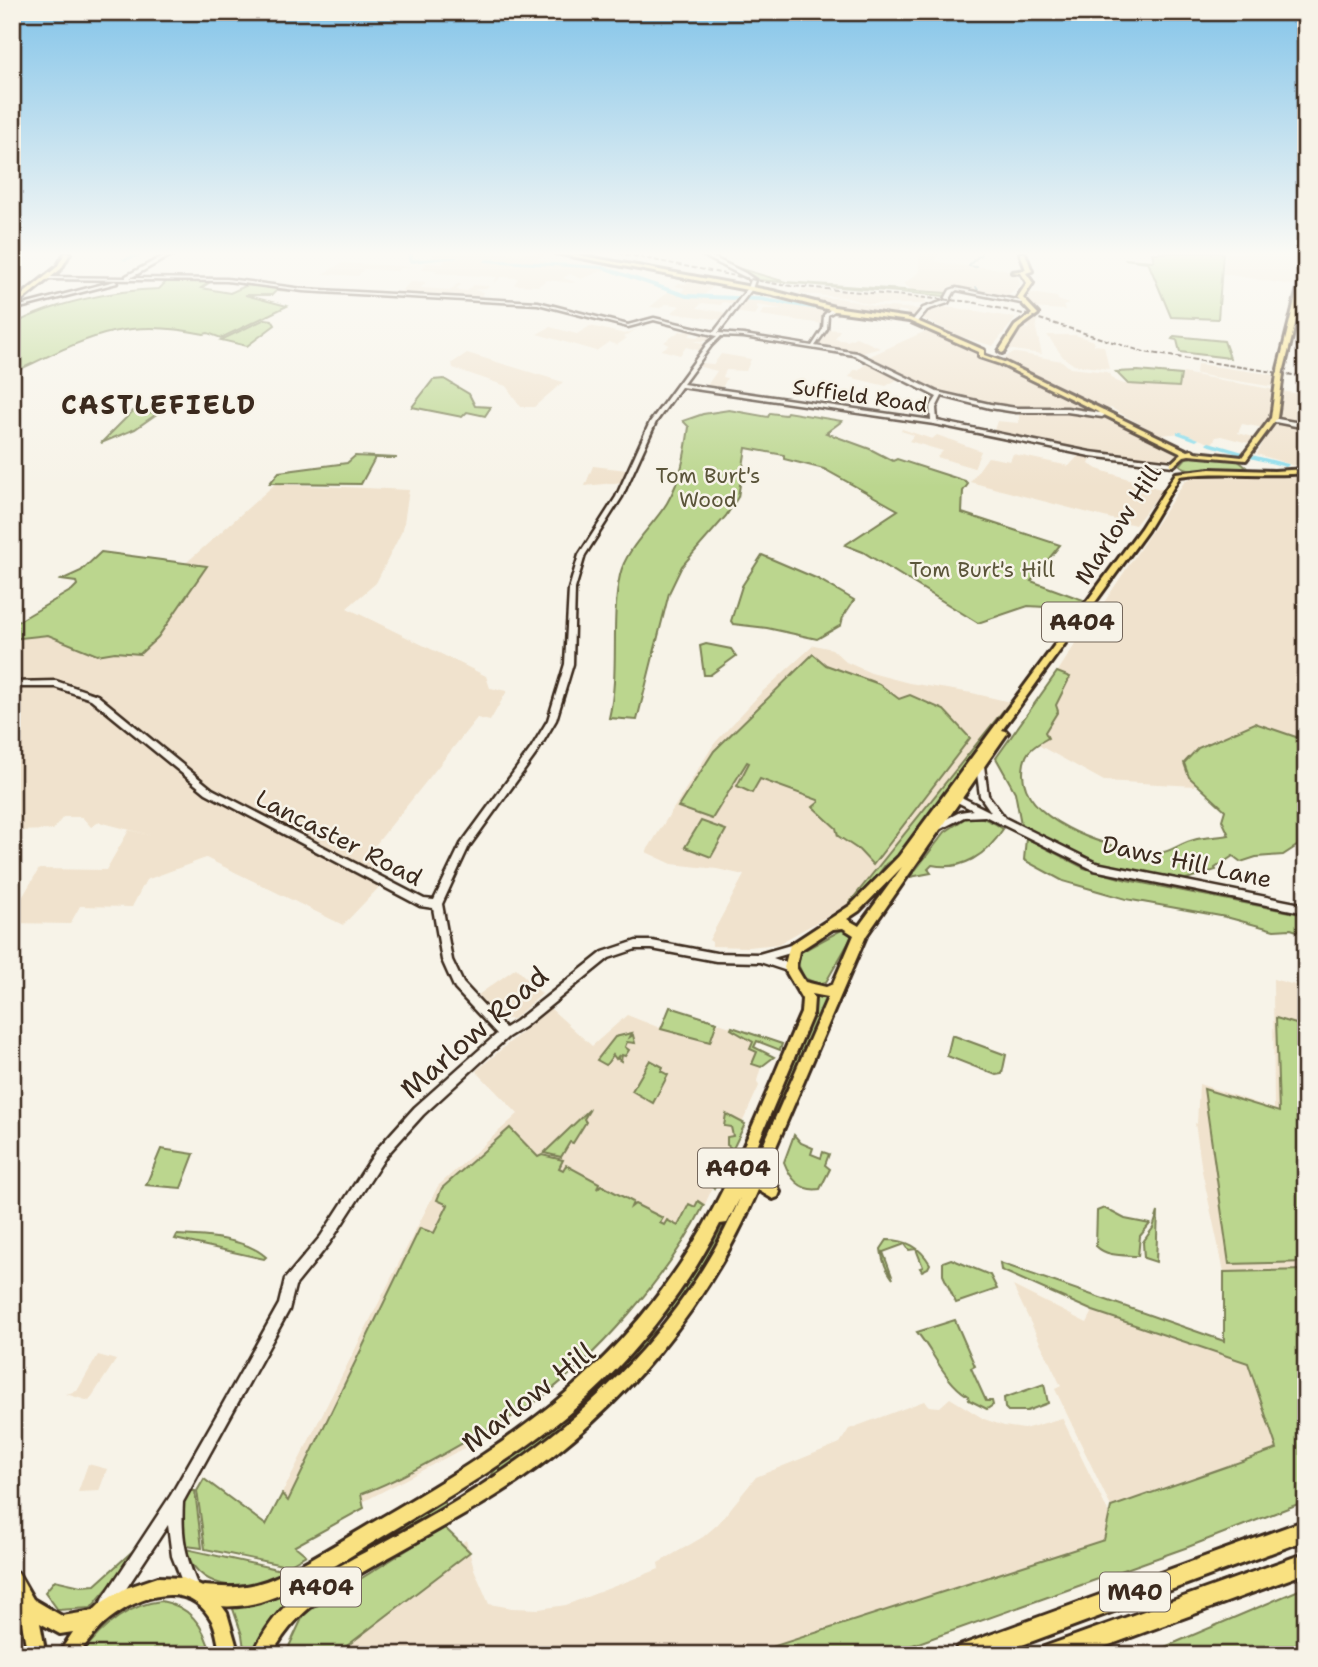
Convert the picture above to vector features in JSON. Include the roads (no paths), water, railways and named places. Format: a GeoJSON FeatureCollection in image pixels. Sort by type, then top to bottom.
{"type":"FeatureCollection","features":[{"type":"Feature","properties":{"kind":"highway","name":"M40"},"geometry":{"type":"LineString","coordinates":[[965,1655],[1306,1530]]}},
{"type":"Feature","properties":{"kind":"highway","name":"M40"},"geometry":{"type":"LineString","coordinates":[[1052,1655],[1306,1563]]}},
{"type":"Feature","properties":{"kind":"main road"},"geometry":{"type":"LineString","coordinates":[[939,331],[987,349],[1014,368],[1184,448],[1187,453]]}},
{"type":"Feature","properties":{"kind":"main road"},"geometry":{"type":"LineString","coordinates":[[1000,357],[983,358],[987,349],[1006,331]]}},
{"type":"Feature","properties":{"kind":"main road"},"geometry":{"type":"LineString","coordinates":[[1000,357],[1015,331]]}},
{"type":"Feature","properties":{"kind":"main road"},"geometry":{"type":"LineString","coordinates":[[1244,459],[1272,420],[1291,331]]}},
{"type":"Feature","properties":{"kind":"main road"},"geometry":{"type":"LineString","coordinates":[[1014,368],[1187,453],[1244,459],[1255,470]]}},
{"type":"Feature","properties":{"kind":"main road"},"geometry":{"type":"LineString","coordinates":[[1172,464],[1178,463],[1187,453]]}},
{"type":"Feature","properties":{"kind":"main road"},"geometry":{"type":"LineString","coordinates":[[1172,464],[1184,473],[1255,470],[1275,474],[1306,469]]}},
{"type":"Feature","properties":{"kind":"main road","name":"Marlow Hill"},"geometry":{"type":"LineString","coordinates":[[793,948],[833,924],[875,889],[980,766],[1138,547],[1184,473]]}},
{"type":"Feature","properties":{"kind":"main road","name":"Marlow Hill"},"geometry":{"type":"LineString","coordinates":[[98,1615],[145,1588],[162,1584],[198,1592],[247,1596],[279,1585],[444,1493],[503,1455],[571,1404],[610,1368],[668,1297],[701,1245],[720,1222],[751,1171],[861,933],[936,828],[954,796],[1144,529],[1178,474],[1184,473]]}},
{"type":"Feature","properties":{"kind":"main road"},"geometry":{"type":"LineString","coordinates":[[833,924],[844,923],[861,933]]}},
{"type":"Feature","properties":{"kind":"main road"},"geometry":{"type":"LineString","coordinates":[[793,948],[790,968],[803,987],[826,992],[836,988]]}},
{"type":"Feature","properties":{"kind":"main road","name":"Marlow Hill"},"geometry":{"type":"LineString","coordinates":[[262,1655],[291,1611],[317,1589],[443,1518],[514,1473],[577,1425],[624,1381],[678,1318],[722,1252],[808,1010],[808,998],[803,987]]}},
{"type":"Feature","properties":{"kind":"main road","name":"A404"},"geometry":{"type":"LineString","coordinates":[[751,1171],[773,1192]]}},
{"type":"Feature","properties":{"kind":"main road"},"geometry":{"type":"LineString","coordinates":[[12,1579],[27,1605],[37,1655]]}},
{"type":"Feature","properties":{"kind":"main road"},"geometry":{"type":"LineString","coordinates":[[198,1592],[222,1624],[230,1655]]}},
{"type":"Feature","properties":{"kind":"main road"},"geometry":{"type":"LineString","coordinates":[[27,1605],[60,1625],[98,1615]]}},
{"type":"Feature","properties":{"kind":"main road"},"geometry":{"type":"LineString","coordinates":[[66,1655],[78,1636],[98,1615]]}},
{"type":"Feature","properties":{"kind":"street"},"geometry":{"type":"LineString","coordinates":[[703,331],[814,346],[863,357],[937,396],[1009,409],[1102,415],[1103,411]]}},
{"type":"Feature","properties":{"kind":"street"},"geometry":{"type":"LineString","coordinates":[[504,1034],[459,986],[447,960],[438,904],[464,846],[533,752],[552,720],[569,664],[572,589],[577,566],[587,545],[619,497],[653,422],[720,331]]}},
{"type":"Feature","properties":{"kind":"street"},"geometry":{"type":"LineString","coordinates":[[814,346],[822,331]]}},
{"type":"Feature","properties":{"kind":"street","name":"Suffield Road"},"geometry":{"type":"LineString","coordinates":[[681,385],[934,422],[1090,454],[1172,464]]}},
{"type":"Feature","properties":{"kind":"street"},"geometry":{"type":"LineString","coordinates":[[934,422],[933,408],[937,396]]}},
{"type":"Feature","properties":{"kind":"street"},"geometry":{"type":"LineString","coordinates":[[1092,413],[1132,426]]}},
{"type":"Feature","properties":{"kind":"street"},"geometry":{"type":"LineString","coordinates":[[1272,420],[1306,426]]}},
{"type":"Feature","properties":{"kind":"street"},"geometry":{"type":"LineString","coordinates":[[12,685],[56,684],[94,697],[209,791],[225,800]]}},
{"type":"Feature","properties":{"kind":"street"},"geometry":{"type":"LineString","coordinates":[[980,766],[984,796],[1002,820]]}},
{"type":"Feature","properties":{"kind":"street","name":"Daws Hill Lane"},"geometry":{"type":"LineString","coordinates":[[954,796],[1094,866],[1306,909]]}},
{"type":"Feature","properties":{"kind":"street","name":"Lancaster Road"},"geometry":{"type":"LineString","coordinates":[[225,800],[423,903],[438,904]]}},
{"type":"Feature","properties":{"kind":"street"},"geometry":{"type":"LineString","coordinates":[[936,828],[963,814],[986,813]]}},
{"type":"Feature","properties":{"kind":"street","name":"Marlow Road"},"geometry":{"type":"LineString","coordinates":[[176,1500],[285,1306],[289,1283],[325,1240],[359,1184],[399,1132],[504,1034],[520,1024],[593,962],[636,945],[664,946],[716,957],[761,958],[790,968]]}},
{"type":"Feature","properties":{"kind":"street","name":"Marlow Road"},"geometry":{"type":"LineString","coordinates":[[761,958],[793,948]]}},
{"type":"Feature","properties":{"kind":"street"},"geometry":{"type":"LineString","coordinates":[[176,1500],[173,1530],[178,1554],[198,1592]]}},
{"type":"Feature","properties":{"kind":"street"},"geometry":{"type":"LineString","coordinates":[[98,1615],[176,1500]]}},
{"type":"Feature","properties":{"kind":"waterway"},"geometry":{"type":"LineString","coordinates":[[1179,433],[1196,439]]}},
{"type":"Feature","properties":{"kind":"waterway"},"geometry":{"type":"LineString","coordinates":[[1209,444],[1241,453]]}},
{"type":"Feature","properties":{"kind":"waterway"},"geometry":{"type":"LineString","coordinates":[[1252,457],[1286,465]]}},
{"type":"Feature","properties":{"kind":"railway"},"geometry":{"type":"LineString","coordinates":[[1077,331],[1144,352],[1306,377]]}},
{"type":"Feature","properties":{"kind":"district","name":"CASTLEFIELD"},"geometry":{"type":"Point","coordinates":[159,404]}},
{"type":"Feature","properties":{"kind":"park label","name":"Tom Burt's Wood"},"geometry":{"type":"Point","coordinates":[708,488]}},
{"type":"Feature","properties":{"kind":"park label","name":"Tom Burt's Hill"},"geometry":{"type":"Point","coordinates":[982,570]}}]}
